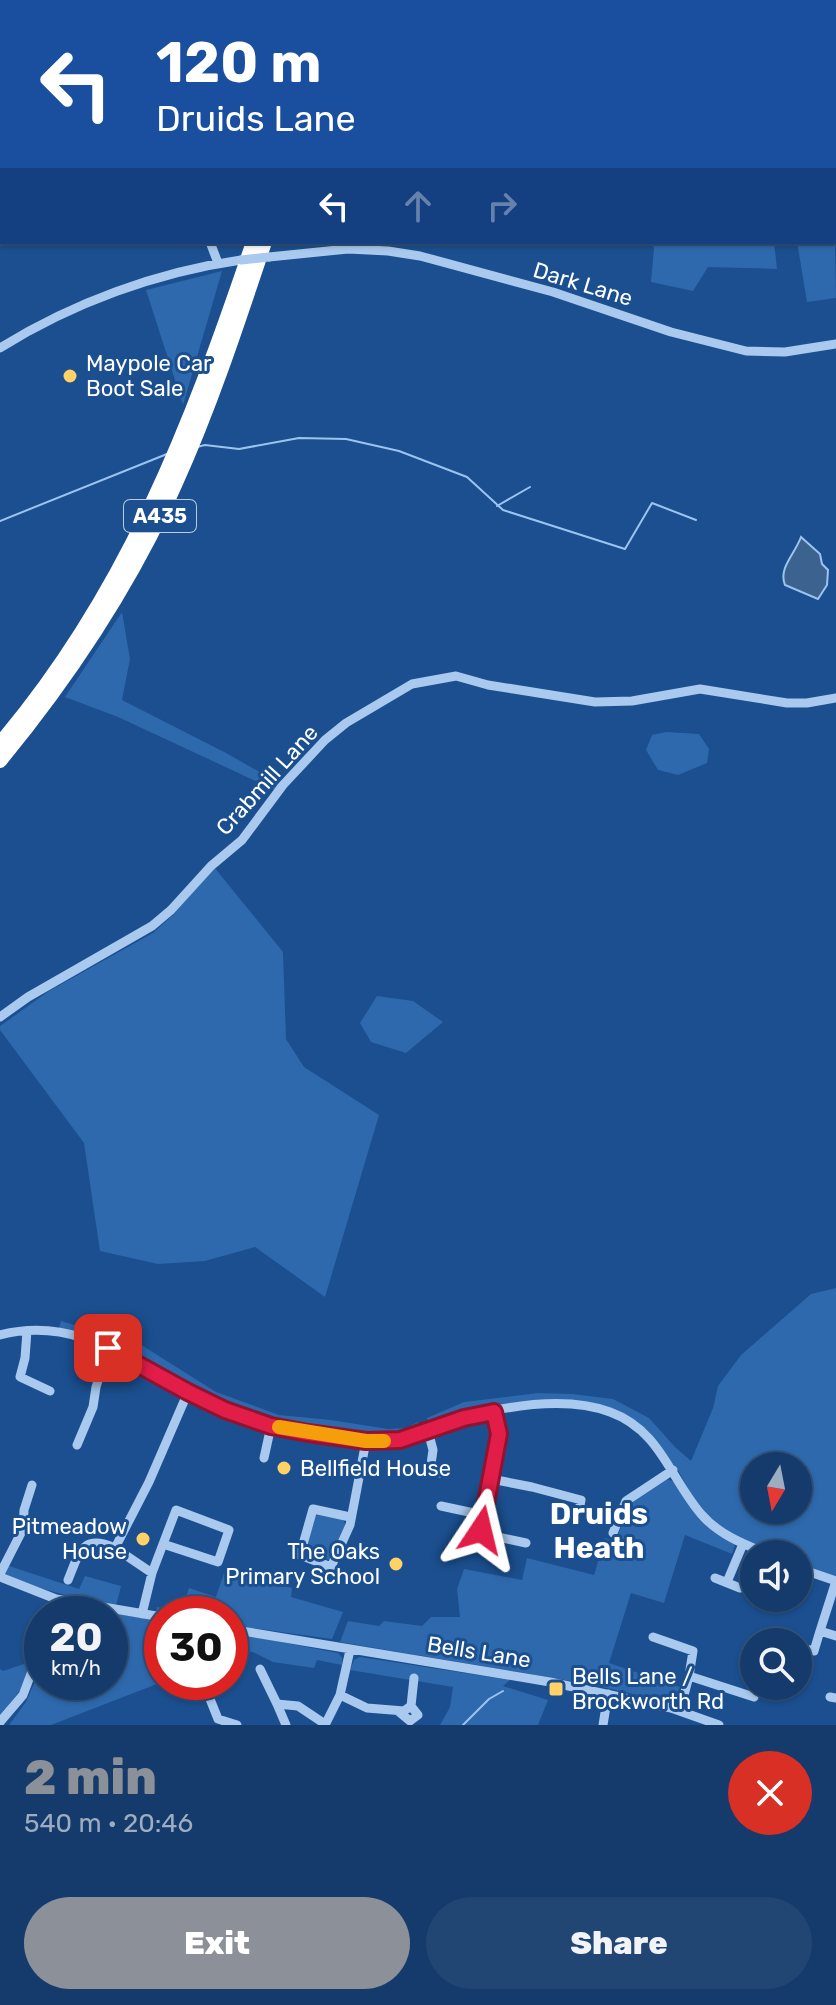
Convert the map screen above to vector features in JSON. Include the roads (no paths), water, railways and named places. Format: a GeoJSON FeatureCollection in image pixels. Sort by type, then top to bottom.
{"type":"FeatureCollection","features":[{"type":"Feature","properties":{"kind":"highway","name":"A435"},"geometry":{"type":"LineString","coordinates":[[0,743],[33,703],[101,604],[146,521],[206,377],[252,244]]}},
{"type":"Feature","properties":{"kind":"highway","name":"A435"},"geometry":{"type":"LineString","coordinates":[[0,761],[67,675],[107,614],[156,526],[211,396],[267,249]]}},
{"type":"Feature","properties":{"kind":"street"},"geometry":{"type":"LineString","coordinates":[[211,244],[218,263]]}},
{"type":"Feature","properties":{"kind":"street","name":"Dark Lane"},"geometry":{"type":"LineString","coordinates":[[0,348],[44,321],[146,282],[241,260],[267,249],[348,249],[420,256],[553,292],[671,332],[746,351],[785,352],[836,344]]}},
{"type":"Feature","properties":{"kind":"street","name":"Crabmill Lane"},"geometry":{"type":"LineString","coordinates":[[0,1017],[28,997],[152,926],[211,866],[242,840],[283,785],[325,740],[346,723],[412,684],[456,676],[488,685],[595,702],[632,701],[700,689],[787,703],[836,698]]}},
{"type":"Feature","properties":{"kind":"street"},"geometry":{"type":"LineString","coordinates":[[27,1331],[20,1377],[50,1391]]}},
{"type":"Feature","properties":{"kind":"street"},"geometry":{"type":"LineString","coordinates":[[0,1335],[27,1331],[66,1332],[108,1348],[225,1410],[271,1426],[366,1441],[400,1440],[464,1418],[494,1412],[567,1405],[608,1411],[637,1427],[658,1449],[703,1517],[740,1542]]}},
{"type":"Feature","properties":{"kind":"street"},"geometry":{"type":"LineString","coordinates":[[77,1445],[93,1407],[108,1348]]}},
{"type":"Feature","properties":{"kind":"street"},"geometry":{"type":"LineString","coordinates":[[115,1548],[149,1482],[188,1392]]}},
{"type":"Feature","properties":{"kind":"street"},"geometry":{"type":"LineString","coordinates":[[494,1412],[499,1434],[481,1530],[484,1534],[526,1543]]}},
{"type":"Feature","properties":{"kind":"street"},"geometry":{"type":"LineString","coordinates":[[264,1458],[271,1426]]}},
{"type":"Feature","properties":{"kind":"street"},"geometry":{"type":"LineString","coordinates":[[428,1431],[433,1450],[430,1471],[446,1474]]}},
{"type":"Feature","properties":{"kind":"street"},"geometry":{"type":"LineString","coordinates":[[350,1517],[313,1509],[300,1555],[331,1567],[350,1525],[366,1441]]}},
{"type":"Feature","properties":{"kind":"street"},"geometry":{"type":"LineString","coordinates":[[613,1533],[626,1501],[673,1470]]}},
{"type":"Feature","properties":{"kind":"street"},"geometry":{"type":"LineString","coordinates":[[491,1479],[581,1500],[579,1511]]}},
{"type":"Feature","properties":{"kind":"street"},"geometry":{"type":"LineString","coordinates":[[32,1485],[24,1510],[23,1529],[0,1576],[49,1596]]}},
{"type":"Feature","properties":{"kind":"street"},"geometry":{"type":"LineString","coordinates":[[441,1506],[483,1515]]}},
{"type":"Feature","properties":{"kind":"street"},"geometry":{"type":"LineString","coordinates":[[128,1612],[142,1614],[152,1573],[163,1544],[176,1510],[229,1530],[218,1562],[163,1544]]}},
{"type":"Feature","properties":{"kind":"street"},"geometry":{"type":"LineString","coordinates":[[68,1580],[85,1545],[100,1542],[115,1548],[152,1573]]}},
{"type":"Feature","properties":{"kind":"street"},"geometry":{"type":"LineString","coordinates":[[727,1582],[740,1551]]}},
{"type":"Feature","properties":{"kind":"street"},"geometry":{"type":"LineString","coordinates":[[812,1573],[836,1581],[812,1651]]}},
{"type":"Feature","properties":{"kind":"street"},"geometry":{"type":"LineString","coordinates":[[715,1578],[740,1588]]}},
{"type":"Feature","properties":{"kind":"street"},"geometry":{"type":"LineString","coordinates":[[820,1631],[836,1636]]}},
{"type":"Feature","properties":{"kind":"street","name":"Bells Lane"},"geometry":{"type":"LineString","coordinates":[[248,1632],[608,1694],[680,1711],[719,1725]]}},
{"type":"Feature","properties":{"kind":"street"},"geometry":{"type":"LineString","coordinates":[[653,1637],[693,1651],[680,1711]]}},
{"type":"Feature","properties":{"kind":"street"},"geometry":{"type":"LineString","coordinates":[[277,1704],[298,1706],[325,1725],[340,1695],[350,1650]]}},
{"type":"Feature","properties":{"kind":"street"},"geometry":{"type":"LineString","coordinates":[[260,1669],[286,1725]]}},
{"type":"Feature","properties":{"kind":"street"},"geometry":{"type":"LineString","coordinates":[[689,1676],[740,1692]]}},
{"type":"Feature","properties":{"kind":"street"},"geometry":{"type":"LineString","coordinates":[[340,1695],[367,1708],[404,1711],[411,1706],[414,1678]]}},
{"type":"Feature","properties":{"kind":"street"},"geometry":{"type":"LineString","coordinates":[[0,1722],[24,1692]]}},
{"type":"Feature","properties":{"kind":"street"},"geometry":{"type":"LineString","coordinates":[[603,1725],[608,1694]]}},
{"type":"Feature","properties":{"kind":"street"},"geometry":{"type":"LineString","coordinates":[[210,1700],[218,1719],[237,1725]]}},
{"type":"Feature","properties":{"kind":"waterway"},"geometry":{"type":"LineString","coordinates":[[197,447],[239,449],[299,438],[346,439],[399,451],[467,477],[503,510],[625,549],[652,503],[696,520]]}},
{"type":"Feature","properties":{"kind":"waterway"},"geometry":{"type":"LineString","coordinates":[[0,521],[167,454]]}},
{"type":"Feature","properties":{"kind":"waterway"},"geometry":{"type":"LineString","coordinates":[[497,506],[530,487]]}},
{"type":"Feature","properties":{"kind":"waterway"},"geometry":{"type":"LineString","coordinates":[[463,1725],[489,1699],[503,1691]]}},
{"type":"Feature","properties":{"kind":"place","name":"Maypole Car Boot Sale"},"geometry":{"type":"Point","coordinates":[70,376]}},
{"type":"Feature","properties":{"kind":"place","name":"Bellfield House"},"geometry":{"type":"Point","coordinates":[284,1468]}},
{"type":"Feature","properties":{"kind":"place","name":"Pitmeadow House"},"geometry":{"type":"Point","coordinates":[143,1539]}},
{"type":"Feature","properties":{"kind":"place","name":"The Oaks Primary School"},"geometry":{"type":"Point","coordinates":[396,1564]}},
{"type":"Feature","properties":{"kind":"place","name":"Bells Lane / Brockworth Rd"},"geometry":{"type":"Point","coordinates":[556,1689]}},
{"type":"Feature","properties":{"kind":"district","name":"Druids Heath"},"geometry":{"type":"Point","coordinates":[599,1531]}}]}
